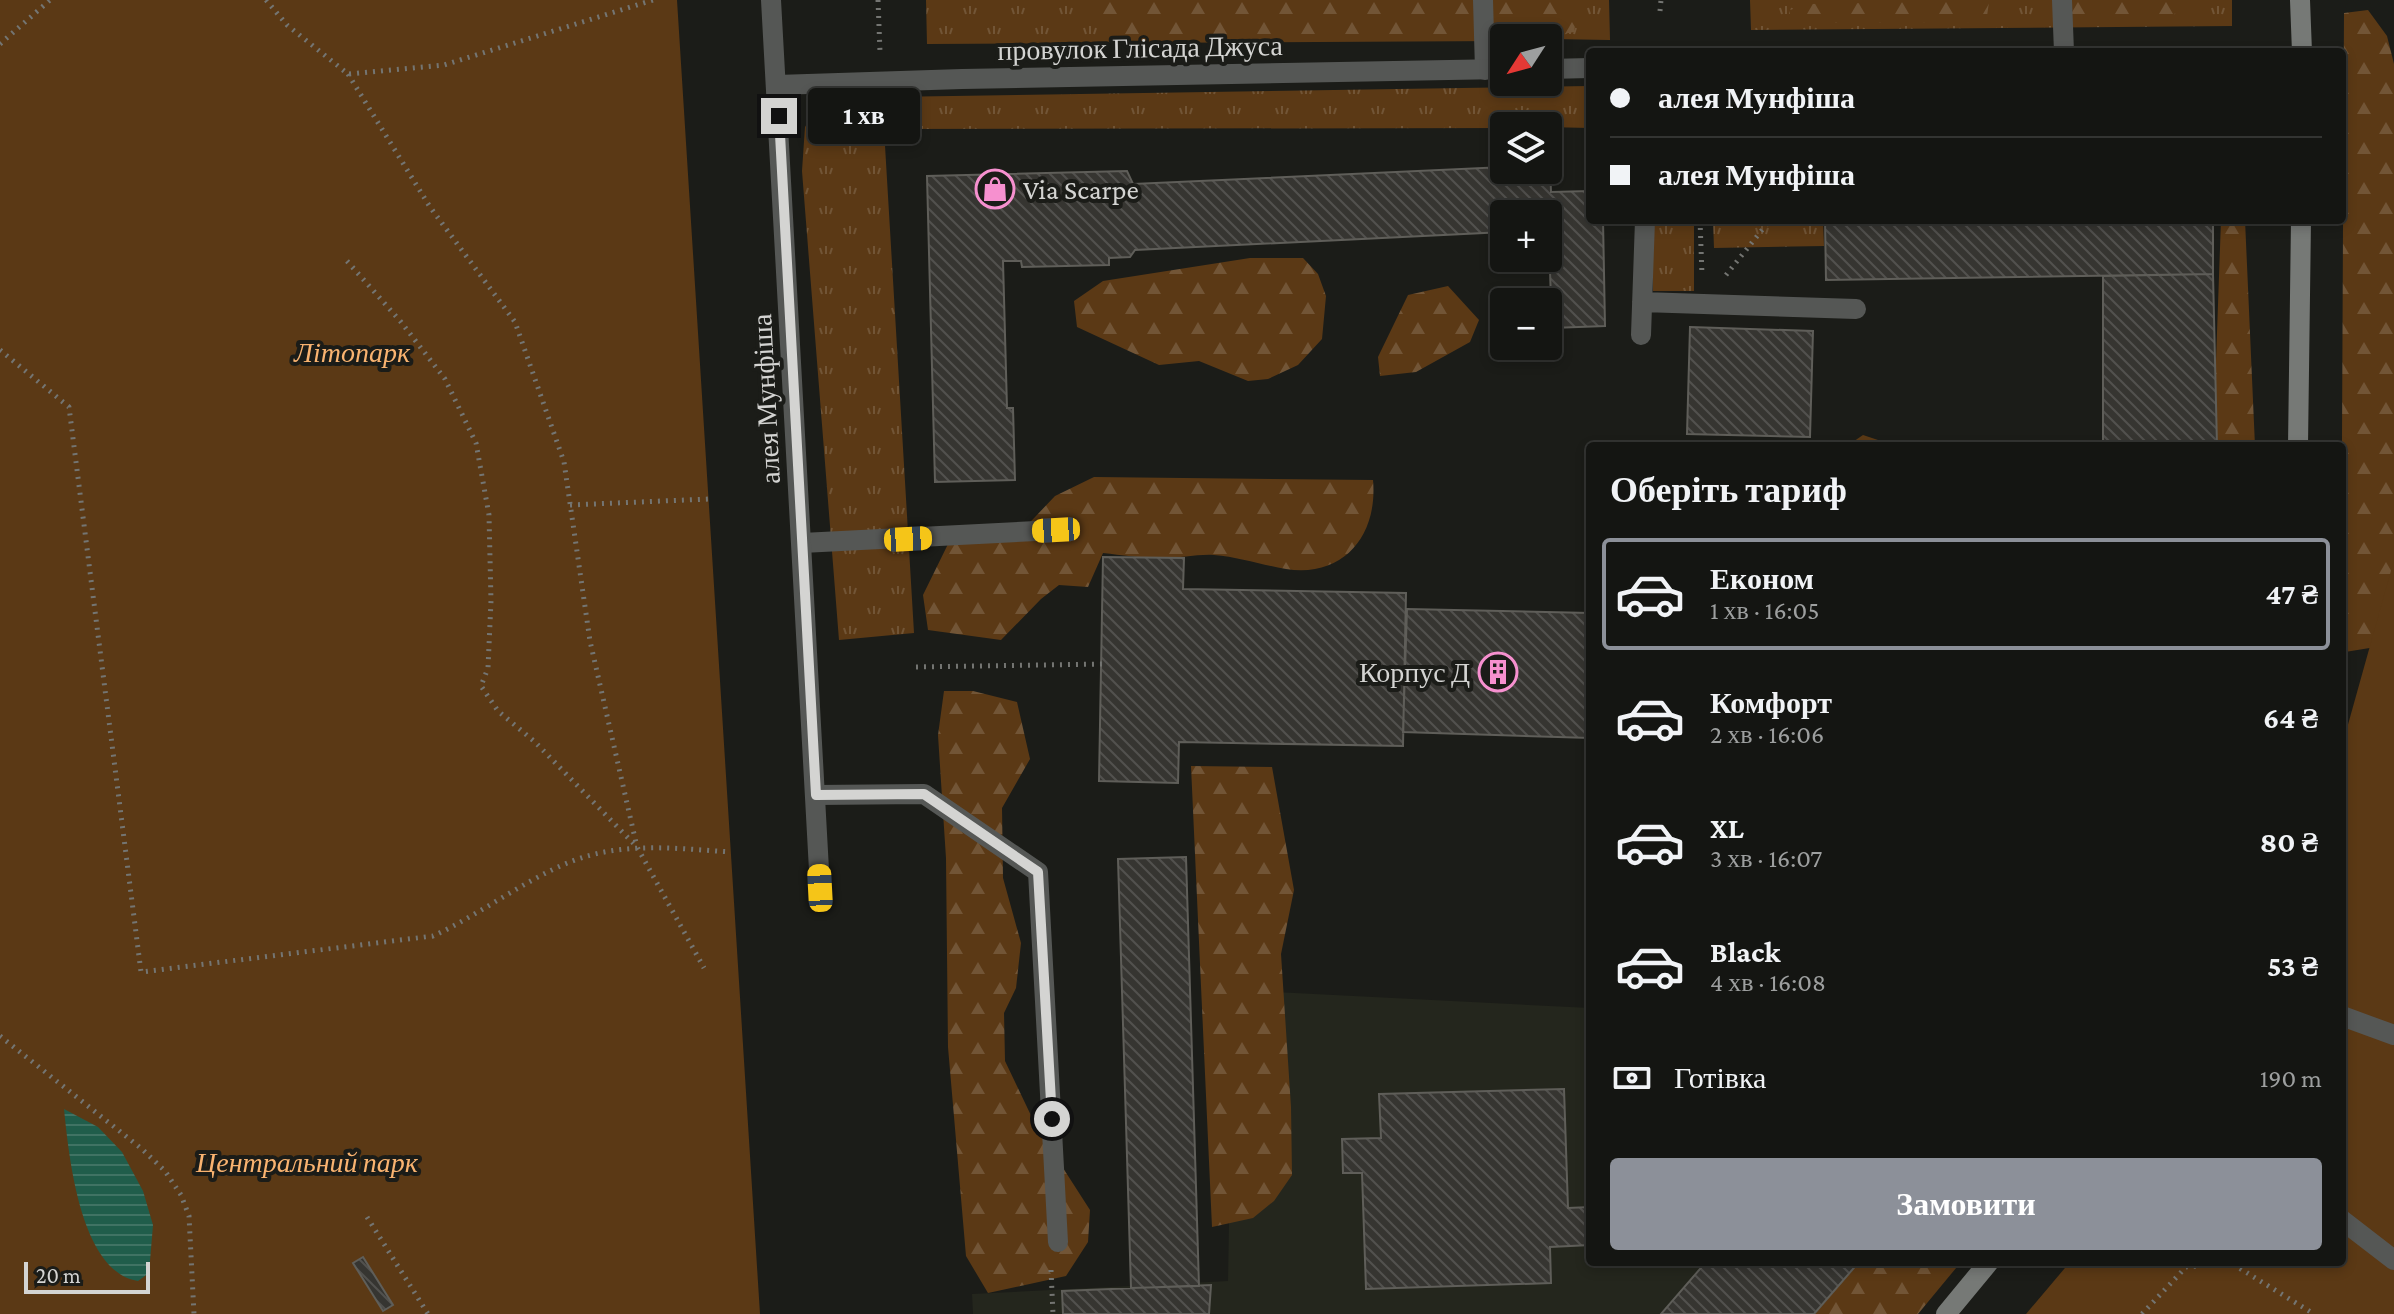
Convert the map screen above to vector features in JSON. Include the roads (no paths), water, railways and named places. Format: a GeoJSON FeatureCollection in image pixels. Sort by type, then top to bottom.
{"type":"FeatureCollection","features":[{"type":"Feature","properties":{"kind":"street","name":"алея Мунфіша"},"geometry":{"type":"LineString","coordinates":[[771,0],[820,888]]}},
{"type":"Feature","properties":{"kind":"street"},"geometry":{"type":"LineString","coordinates":[[1483,0],[1490,45]]}},
{"type":"Feature","properties":{"kind":"street"},"geometry":{"type":"LineString","coordinates":[[2062,0],[2064,48]]}},
{"type":"Feature","properties":{"kind":"street"},"geometry":{"type":"LineString","coordinates":[[2300,0],[2302,48]]}},
{"type":"Feature","properties":{"kind":"street"},"geometry":{"type":"LineString","coordinates":[[1562,69],[1586,68]]}},
{"type":"Feature","properties":{"kind":"street","name":"провулок Глісада Джуса"},"geometry":{"type":"LineString","coordinates":[[777,85],[1490,70]]}},
{"type":"Feature","properties":{"kind":"street"},"geometry":{"type":"LineString","coordinates":[[1641,335],[1645,224]]}},
{"type":"Feature","properties":{"kind":"street"},"geometry":{"type":"LineString","coordinates":[[2298,442],[2301,224]]}},
{"type":"Feature","properties":{"kind":"street"},"geometry":{"type":"LineString","coordinates":[[1642,302],[1856,309]]}},
{"type":"Feature","properties":{"kind":"street"},"geometry":{"type":"LineString","coordinates":[[802,543],[1056,530]]}},
{"type":"Feature","properties":{"kind":"street"},"geometry":{"type":"LineString","coordinates":[[816,795],[924,794],[1038,872],[1058,1242]]}},
{"type":"Feature","properties":{"kind":"street"},"geometry":{"type":"LineString","coordinates":[[2346,1017],[2394,1035]]}},
{"type":"Feature","properties":{"kind":"street"},"geometry":{"type":"LineString","coordinates":[[2346,1223],[2394,1260]]}},
{"type":"Feature","properties":{"kind":"street"},"geometry":{"type":"LineString","coordinates":[[1946,1314],[1986,1266]]}},
{"type":"Feature","properties":{"kind":"place","name":"Via Scarpe"},"geometry":{"type":"Point","coordinates":[995,189]}},
{"type":"Feature","properties":{"kind":"place","name":"Корпус Д"},"geometry":{"type":"Point","coordinates":[1498,672]}},
{"type":"Feature","properties":{"kind":"park label","name":"Літопарк"},"geometry":{"type":"Point","coordinates":[352,352]}},
{"type":"Feature","properties":{"kind":"park label","name":"Центральний парк"},"geometry":{"type":"Point","coordinates":[307,1162]}}]}
